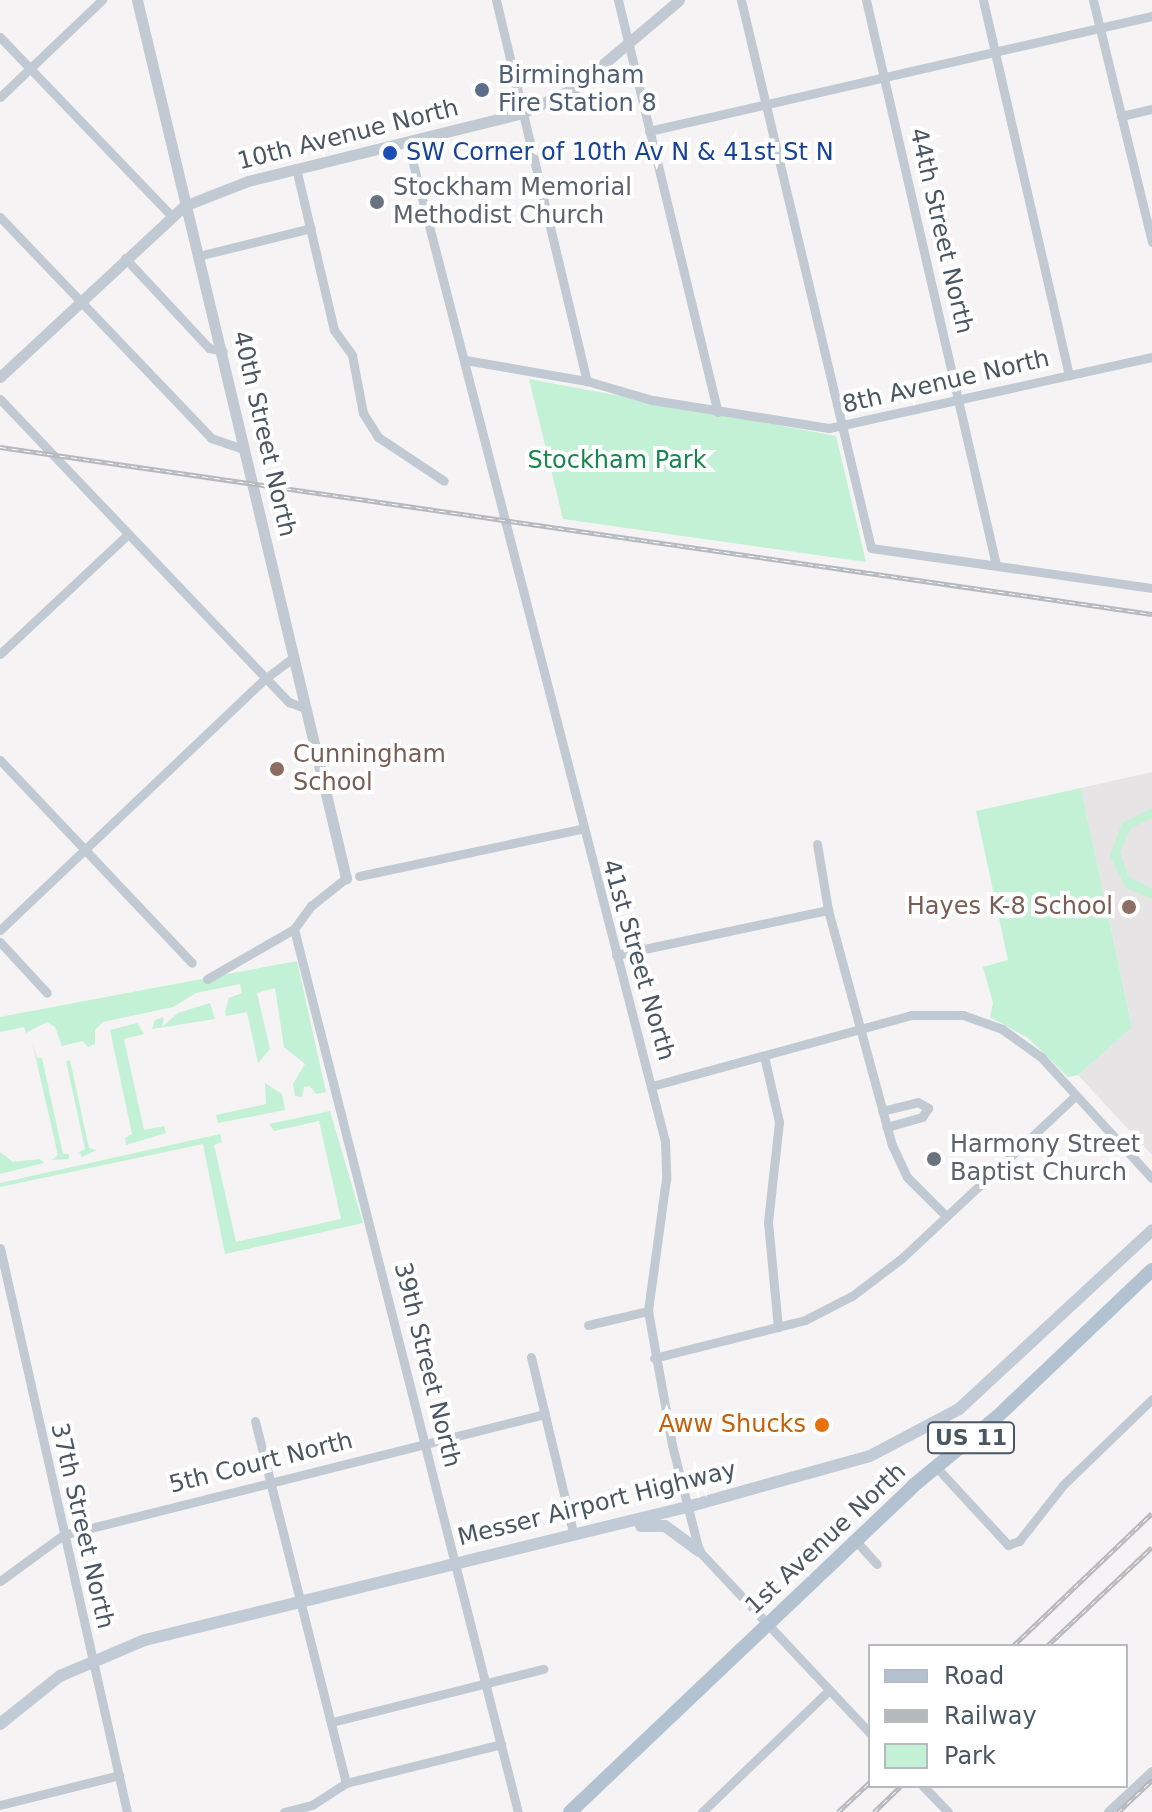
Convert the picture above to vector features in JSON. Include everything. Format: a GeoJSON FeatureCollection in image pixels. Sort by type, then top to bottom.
{"type":"FeatureCollection","features":[{"type":"Feature","properties":{"kind":"main road","name":"Messer Airport Highway"},"geometry":{"type":"LineString","coordinates":[[0,1724],[60,1676],[93,1659],[455,1561],[606,1527],[826,1471],[930,1429],[959,1409],[1152,1230]]}},
{"type":"Feature","properties":{"kind":"main road","name":"1st Avenue North"},"geometry":{"type":"LineString","coordinates":[[570,1812],[856,1541],[1152,1270]]}},
{"type":"Feature","properties":{"kind":"main road"},"geometry":{"type":"LineString","coordinates":[[606,1527],[620,1530],[654,1522],[699,1551]]}},
{"type":"Feature","properties":{"kind":"street"},"geometry":{"type":"LineString","coordinates":[[0,97],[102,0]]}},
{"type":"Feature","properties":{"kind":"street","name":"40th Street North"},"geometry":{"type":"LineString","coordinates":[[137,0],[346,878]]}},
{"type":"Feature","properties":{"kind":"street"},"geometry":{"type":"LineString","coordinates":[[496,0],[587,381]]}},
{"type":"Feature","properties":{"kind":"street"},"geometry":{"type":"LineString","coordinates":[[618,0],[718,412]]}},
{"type":"Feature","properties":{"kind":"street","name":"10th Avenue North"},"geometry":{"type":"LineString","coordinates":[[0,377],[170,214],[184,206],[296,168],[408,144],[522,113],[575,88],[679,0]]}},
{"type":"Feature","properties":{"kind":"street"},"geometry":{"type":"LineString","coordinates":[[741,0],[871,548],[1152,588]]}},
{"type":"Feature","properties":{"kind":"street","name":"44th Street North"},"geometry":{"type":"LineString","coordinates":[[866,0],[961,400],[996,565]]}},
{"type":"Feature","properties":{"kind":"street"},"geometry":{"type":"LineString","coordinates":[[983,0],[1069,375]]}},
{"type":"Feature","properties":{"kind":"street"},"geometry":{"type":"LineString","coordinates":[[1093,0],[1121,116],[1148,207],[1152,242]]}},
{"type":"Feature","properties":{"kind":"street"},"geometry":{"type":"LineString","coordinates":[[649,131],[1152,16]]}},
{"type":"Feature","properties":{"kind":"street"},"geometry":{"type":"LineString","coordinates":[[0,37],[170,214]]}},
{"type":"Feature","properties":{"kind":"street"},"geometry":{"type":"LineString","coordinates":[[1121,116],[1152,109]]}},
{"type":"Feature","properties":{"kind":"street","name":"41st Street North"},"geometry":{"type":"LineString","coordinates":[[408,144],[581,829],[665,1141],[666,1179],[648,1311],[654,1358],[699,1551],[868,1731]]}},
{"type":"Feature","properties":{"kind":"street"},"geometry":{"type":"LineString","coordinates":[[296,168],[334,330],[352,355],[363,413],[378,437],[444,481]]}},
{"type":"Feature","properties":{"kind":"street"},"geometry":{"type":"LineString","coordinates":[[0,217],[211,438],[243,449]]}},
{"type":"Feature","properties":{"kind":"street"},"geometry":{"type":"LineString","coordinates":[[198,256],[311,228]]}},
{"type":"Feature","properties":{"kind":"street"},"geometry":{"type":"LineString","coordinates":[[125,258],[209,348],[223,351]]}},
{"type":"Feature","properties":{"kind":"street","name":"8th Avenue North"},"geometry":{"type":"LineString","coordinates":[[465,360],[587,381],[718,412],[842,427],[1152,357]]}},
{"type":"Feature","properties":{"kind":"street"},"geometry":{"type":"LineString","coordinates":[[0,399],[120,523],[126,536],[137,541],[289,702],[305,708]]}},
{"type":"Feature","properties":{"kind":"street"},"geometry":{"type":"LineString","coordinates":[[0,654],[126,536]]}},
{"type":"Feature","properties":{"kind":"street"},"geometry":{"type":"LineString","coordinates":[[0,930],[266,678],[293,658]]}},
{"type":"Feature","properties":{"kind":"street"},"geometry":{"type":"LineString","coordinates":[[0,760],[192,963]]}},
{"type":"Feature","properties":{"kind":"street"},"geometry":{"type":"LineString","coordinates":[[359,876],[581,829]]}},
{"type":"Feature","properties":{"kind":"street"},"geometry":{"type":"LineString","coordinates":[[817,844],[828,910],[886,1127],[907,1177],[945,1215]]}},
{"type":"Feature","properties":{"kind":"street"},"geometry":{"type":"LineString","coordinates":[[207,979],[294,929],[311,906],[346,878]]}},
{"type":"Feature","properties":{"kind":"street"},"geometry":{"type":"LineString","coordinates":[[616,955],[828,910]]}},
{"type":"Feature","properties":{"kind":"street","name":"39th Street North"},"geometry":{"type":"LineString","coordinates":[[294,929],[518,1812]]}},
{"type":"Feature","properties":{"kind":"street"},"geometry":{"type":"LineString","coordinates":[[0,942],[47,993]]}},
{"type":"Feature","properties":{"kind":"street"},"geometry":{"type":"LineString","coordinates":[[652,1086],[911,1015],[963,1015],[1002,1029],[1041,1057],[1152,1178]]}},
{"type":"Feature","properties":{"kind":"street"},"geometry":{"type":"LineString","coordinates":[[764,1056],[779,1122],[768,1222],[778,1328]]}},
{"type":"Feature","properties":{"kind":"street"},"geometry":{"type":"LineString","coordinates":[[654,1358],[778,1328],[830,1309],[867,1287],[1075,1096]]}},
{"type":"Feature","properties":{"kind":"street"},"geometry":{"type":"LineString","coordinates":[[882,1111],[918,1102],[928,1108],[922,1117],[886,1127]]}},
{"type":"Feature","properties":{"kind":"street","name":"37th Street North"},"geometry":{"type":"LineString","coordinates":[[0,1248],[127,1812]]}},
{"type":"Feature","properties":{"kind":"street"},"geometry":{"type":"LineString","coordinates":[[588,1325],[648,1311]]}},
{"type":"Feature","properties":{"kind":"street"},"geometry":{"type":"LineString","coordinates":[[531,1357],[573,1532]]}},
{"type":"Feature","properties":{"kind":"street"},"geometry":{"type":"LineString","coordinates":[[937,1468],[1008,1545],[1019,1541],[1063,1485],[1152,1399]]}},
{"type":"Feature","properties":{"kind":"street","name":"5th Court North"},"geometry":{"type":"LineString","coordinates":[[0,1581],[63,1535],[426,1441],[545,1414]]}},
{"type":"Feature","properties":{"kind":"street"},"geometry":{"type":"LineString","coordinates":[[255,1421],[346,1783]]}},
{"type":"Feature","properties":{"kind":"street"},"geometry":{"type":"LineString","coordinates":[[856,1541],[877,1564]]}},
{"type":"Feature","properties":{"kind":"street"},"geometry":{"type":"LineString","coordinates":[[332,1722],[543,1669]]}},
{"type":"Feature","properties":{"kind":"street"},"geometry":{"type":"LineString","coordinates":[[702,1812],[829,1690]]}},
{"type":"Feature","properties":{"kind":"street"},"geometry":{"type":"LineString","coordinates":[[284,1812],[312,1805],[346,1783],[501,1744]]}},
{"type":"Feature","properties":{"kind":"street"},"geometry":{"type":"LineString","coordinates":[[0,1805],[119,1775]]}},
{"type":"Feature","properties":{"kind":"street"},"geometry":{"type":"LineString","coordinates":[[1109,1812],[1150,1778]]}},
{"type":"Feature","properties":{"kind":"street"},"geometry":{"type":"LineString","coordinates":[[925,1788],[948,1812]]}},
{"type":"Feature","properties":{"kind":"shaded area","name":"Hayes K-8 School"},"geometry":{"type":"Polygon","coordinates":[[[1152,772],[1152,1155],[1078,1075],[1132,1026],[1081,788],[1152,772]]]}},
{"type":"Feature","properties":{"kind":"green space","name":"Stockham Park"},"geometry":{"type":"Polygon","coordinates":[[[529,379],[836,436],[866,562],[563,519],[529,379]]]}},
{"type":"Feature","properties":{"kind":"green space"},"geometry":{"type":"Polygon","coordinates":[[[1081,788],[1132,1027],[1078,1075],[1068,1077],[1028,1038],[990,1017],[993,1003],[983,967],[1008,960],[976,811],[1081,788]]]}},
{"type":"Feature","properties":{"kind":"green space"},"geometry":{"type":"Polygon","coordinates":[[[1152,808],[1152,818],[1131,828],[1120,852],[1128,876],[1152,889],[1152,899],[1126,888],[1110,856],[1122,823],[1152,808]]]}},
{"type":"Feature","properties":{"kind":"green space"},"geometry":{"type":"Polygon","coordinates":[[[297,961],[326,1092],[316,1094],[310,1086],[304,1087],[302,1097],[295,1096],[293,1084],[305,1064],[284,1047],[275,988],[257,993],[270,1049],[258,1063],[247,1012],[226,1016],[225,1012],[229,998],[242,993],[240,984],[196,993],[173,1007],[103,1022],[95,1030],[95,1044],[88,1047],[83,1041],[62,1046],[55,1027],[47,1022],[26,1033],[24,1027],[0,1032],[0,1017],[297,961]]]}},
{"type":"Feature","properties":{"kind":"green space"},"geometry":{"type":"Polygon","coordinates":[[[210,1003],[215,1019],[152,1029],[155,1020],[164,1017],[162,1027],[178,1013],[210,1003]]]}},
{"type":"Feature","properties":{"kind":"green space"},"geometry":{"type":"Polygon","coordinates":[[[137,1023],[144,1034],[124,1039],[144,1130],[164,1126],[166,1133],[126,1145],[125,1138],[132,1134],[110,1030],[137,1023]]]}},
{"type":"Feature","properties":{"kind":"green space"},"geometry":{"type":"Polygon","coordinates":[[[32,1042],[37,1058],[42,1058],[63,1154],[69,1154],[69,1159],[52,1160],[58,1155],[32,1042]]]}},
{"type":"Feature","properties":{"kind":"green space"},"geometry":{"type":"Polygon","coordinates":[[[70,1060],[89,1148],[97,1150],[82,1157],[79,1152],[85,1149],[66,1061],[70,1060]]]}},
{"type":"Feature","properties":{"kind":"green space"},"geometry":{"type":"Polygon","coordinates":[[[265,1083],[282,1094],[285,1110],[218,1123],[216,1115],[266,1104],[265,1083]]]}},
{"type":"Feature","properties":{"kind":"green space"},"geometry":{"type":"Polygon","coordinates":[[[330,1111],[363,1223],[225,1254],[203,1144],[0,1187],[0,1183],[220,1134],[222,1142],[214,1145],[236,1242],[341,1219],[319,1121],[274,1131],[269,1124],[330,1111]]]}},
{"type":"Feature","properties":{"kind":"green space"},"geometry":{"type":"Polygon","coordinates":[[[0,1152],[13,1162],[40,1159],[44,1163],[0,1174],[0,1152]]]}},
{"type":"Feature","properties":{"kind":"railway"},"geometry":{"type":"LineString","coordinates":[[0,447],[1152,614]]}},
{"type":"Feature","properties":{"kind":"railway"},"geometry":{"type":"LineString","coordinates":[[1015,1644],[1152,1513]]}},
{"type":"Feature","properties":{"kind":"railway"},"geometry":{"type":"LineString","coordinates":[[1049,1644],[1152,1547]]}},
{"type":"Feature","properties":{"kind":"railway"},"geometry":{"type":"LineString","coordinates":[[1118,1812],[1152,1780]]}},
{"type":"Feature","properties":{"kind":"railway"},"geometry":{"type":"LineString","coordinates":[[838,1812],[868,1784]]}},
{"type":"Feature","properties":{"kind":"railway"},"geometry":{"type":"LineString","coordinates":[[874,1812],[899,1788]]}},
{"type":"Feature","properties":{"kind":"place","name":"Birmingham Fire Station 8"},"geometry":{"type":"Point","coordinates":[482,90]}},
{"type":"Feature","properties":{"kind":"place","name":"SW Corner of 10th Av N & 41st St N"},"geometry":{"type":"Point","coordinates":[390,153]}},
{"type":"Feature","properties":{"kind":"place","name":"Stockham Memorial Methodist Church"},"geometry":{"type":"Point","coordinates":[377,202]}},
{"type":"Feature","properties":{"kind":"place","name":"Cunningham School"},"geometry":{"type":"Point","coordinates":[277,769]}},
{"type":"Feature","properties":{"kind":"place","name":"Hayes K-8 School"},"geometry":{"type":"Point","coordinates":[1129,907]}},
{"type":"Feature","properties":{"kind":"place","name":"Harmony Street Baptist Church"},"geometry":{"type":"Point","coordinates":[934,1159]}},
{"type":"Feature","properties":{"kind":"place","name":"Aww Shucks"},"geometry":{"type":"Point","coordinates":[822,1425]}}]}
